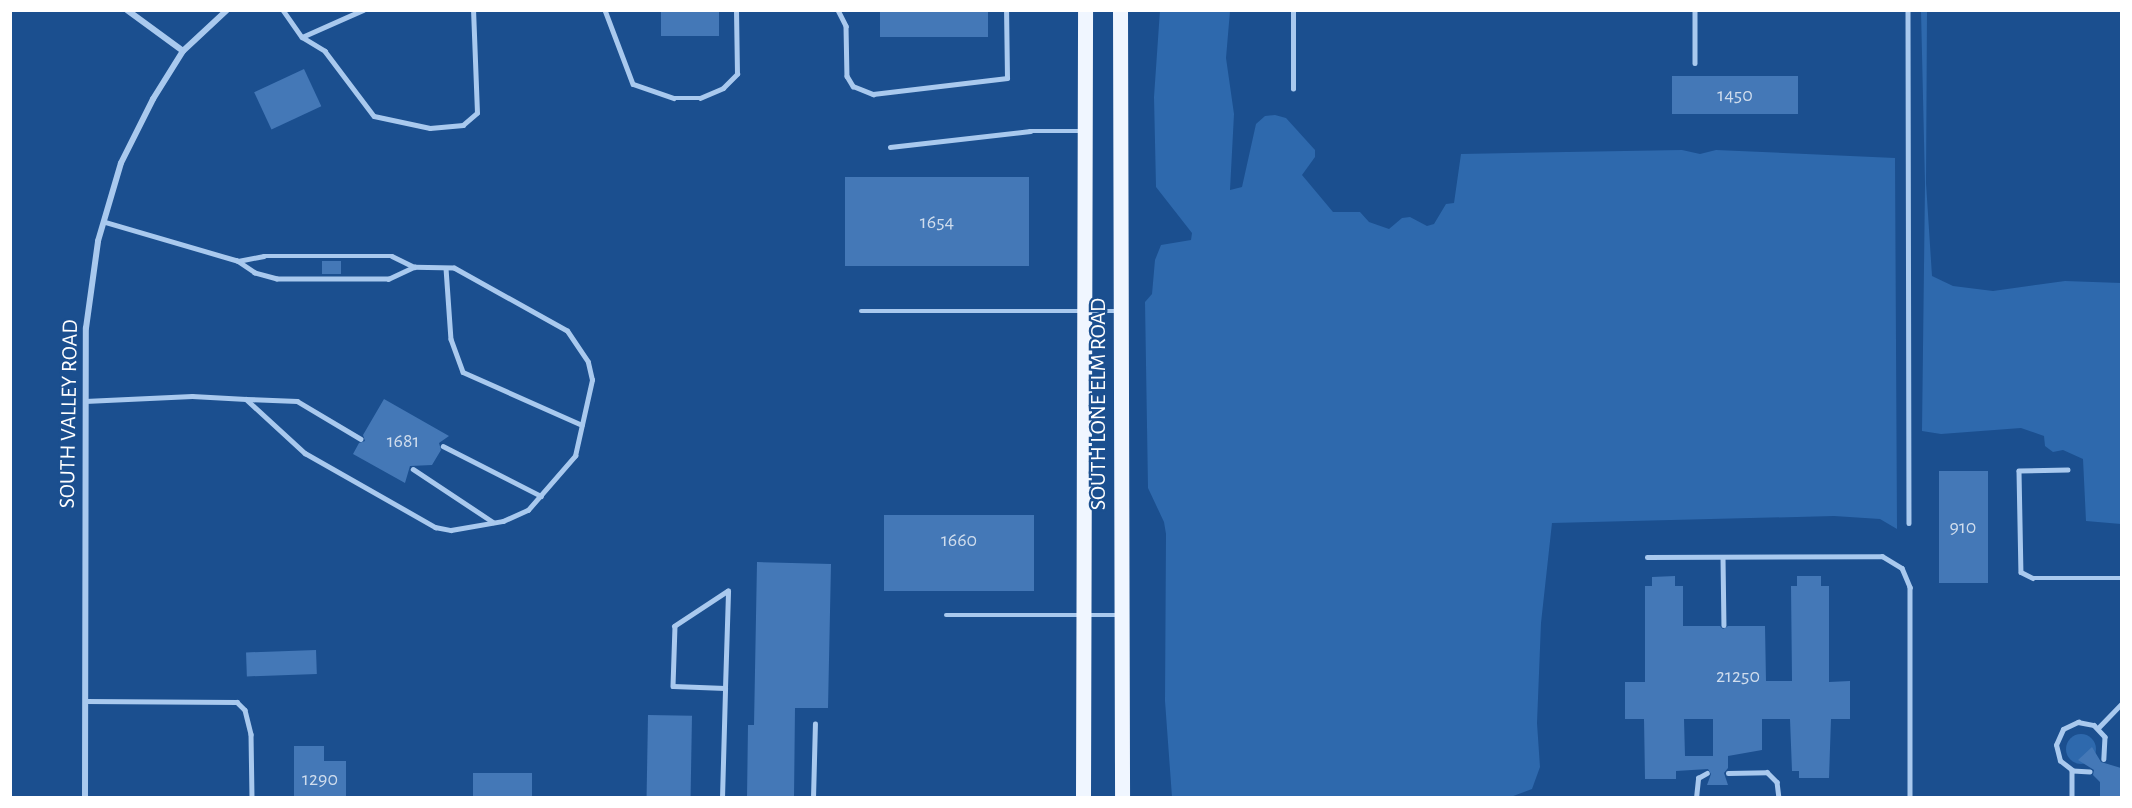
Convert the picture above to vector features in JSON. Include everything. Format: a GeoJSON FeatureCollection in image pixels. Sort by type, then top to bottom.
{"type":"FeatureCollection","features":[{"type":"Feature","properties":{"kind":"main road","name":"SOUTH LONE ELM ROAD"},"geometry":{"type":"LineString","coordinates":[[1083,798],[1085,10]]}},
{"type":"Feature","properties":{"kind":"main road","name":"SOUTH LONE ELM ROAD"},"geometry":{"type":"LineString","coordinates":[[1120,10],[1122,798]]}},
{"type":"Feature","properties":{"kind":"street"},"geometry":{"type":"LineString","coordinates":[[127,10],[183,51]]}},
{"type":"Feature","properties":{"kind":"street","name":"SOUTH VALLEY ROAD"},"geometry":{"type":"LineString","coordinates":[[85,798],[86,328],[104,222],[121,163],[153,99],[183,51],[227,10]]}},
{"type":"Feature","properties":{"kind":"lane"},"geometry":{"type":"LineString","coordinates":[[283,10],[302,38],[325,51],[374,116],[430,128],[463,125],[477,112],[479,98],[473,10]]}},
{"type":"Feature","properties":{"kind":"lane"},"geometry":{"type":"LineString","coordinates":[[302,38],[363,10]]}},
{"type":"Feature","properties":{"kind":"lane"},"geometry":{"type":"LineString","coordinates":[[605,10],[633,84],[674,98],[700,98],[723,88],[736,74],[736,10]]}},
{"type":"Feature","properties":{"kind":"lane"},"geometry":{"type":"LineString","coordinates":[[838,10],[846,26],[847,76],[853,86],[873,93],[1007,78],[1006,10]]}},
{"type":"Feature","properties":{"kind":"lane"},"geometry":{"type":"LineString","coordinates":[[1293,10],[1293,89]]}},
{"type":"Feature","properties":{"kind":"lane"},"geometry":{"type":"LineString","coordinates":[[1695,10],[1695,63]]}},
{"type":"Feature","properties":{"kind":"lane"},"geometry":{"type":"LineString","coordinates":[[1908,10],[1909,523]]}},
{"type":"Feature","properties":{"kind":"lane"},"geometry":{"type":"LineString","coordinates":[[890,147],[1030,131],[1084,131]]}},
{"type":"Feature","properties":{"kind":"lane"},"geometry":{"type":"LineString","coordinates":[[104,222],[237,261],[255,273],[277,279],[388,279],[415,267]]}},
{"type":"Feature","properties":{"kind":"lane"},"geometry":{"type":"LineString","coordinates":[[237,261],[264,256],[392,256],[415,267],[454,268],[567,332],[578,343],[592,380],[575,456],[528,510],[466,529],[435,527],[305,453],[246,399]]}},
{"type":"Feature","properties":{"kind":"lane"},"geometry":{"type":"LineString","coordinates":[[446,268],[452,339],[464,372],[582,425]]}},
{"type":"Feature","properties":{"kind":"lane"},"geometry":{"type":"LineString","coordinates":[[861,311],[1122,311]]}},
{"type":"Feature","properties":{"kind":"lane"},"geometry":{"type":"LineString","coordinates":[[86,401],[192,396],[297,401],[361,439]]}},
{"type":"Feature","properties":{"kind":"lane"},"geometry":{"type":"LineString","coordinates":[[443,446],[541,496]]}},
{"type":"Feature","properties":{"kind":"lane"},"geometry":{"type":"LineString","coordinates":[[413,469],[494,522]]}},
{"type":"Feature","properties":{"kind":"lane"},"geometry":{"type":"LineString","coordinates":[[2068,470],[2019,471],[2020,572],[2033,578],[2121,578]]}},
{"type":"Feature","properties":{"kind":"lane"},"geometry":{"type":"LineString","coordinates":[[1647,557],[1882,556],[1902,568],[1910,587],[1910,798]]}},
{"type":"Feature","properties":{"kind":"lane"},"geometry":{"type":"LineString","coordinates":[[1723,557],[1724,626]]}},
{"type":"Feature","properties":{"kind":"lane"},"geometry":{"type":"LineString","coordinates":[[722,798],[728,591],[675,626],[673,686],[725,688]]}},
{"type":"Feature","properties":{"kind":"lane"},"geometry":{"type":"LineString","coordinates":[[946,615],[1121,615]]}},
{"type":"Feature","properties":{"kind":"lane"},"geometry":{"type":"LineString","coordinates":[[85,701],[237,702],[245,710],[250,734],[252,798]]}},
{"type":"Feature","properties":{"kind":"lane"},"geometry":{"type":"LineString","coordinates":[[2098,728],[2121,703]]}},
{"type":"Feature","properties":{"kind":"lane"},"geometry":{"type":"LineString","coordinates":[[2072,798],[2072,771],[2056,753],[2058,736],[2078,722],[2098,728],[2108,745],[2104,759]]}},
{"type":"Feature","properties":{"kind":"lane"},"geometry":{"type":"LineString","coordinates":[[813,798],[815,724]]}},
{"type":"Feature","properties":{"kind":"lane"},"geometry":{"type":"LineString","coordinates":[[2072,771],[2090,772]]}},
{"type":"Feature","properties":{"kind":"lane"},"geometry":{"type":"LineString","coordinates":[[1696,798],[1698,778],[1707,772]]}},
{"type":"Feature","properties":{"kind":"lane"},"geometry":{"type":"LineString","coordinates":[[1728,772],[1767,772],[1777,782],[1779,798]]}},
{"type":"Feature","properties":{"kind":"shaded area"},"geometry":{"type":"Polygon","coordinates":[[[1160,10],[1230,11],[1226,58],[1234,114],[1230,190],[1242,187],[1256,124],[1265,116],[1275,115],[1286,118],[1315,150],[1315,157],[1302,175],[1333,212],[1360,212],[1369,222],[1389,229],[1402,218],[1410,217],[1427,226],[1434,224],[1446,204],[1454,203],[1461,154],[1682,150],[1700,154],[1716,150],[1895,158],[1897,529],[1880,519],[1834,516],[1552,523],[1541,623],[1537,723],[1540,767],[1532,789],[1508,798],[1172,797],[1165,701],[1166,534],[1164,522],[1148,488],[1145,302],[1152,294],[1155,260],[1161,245],[1191,240],[1192,233],[1156,187],[1154,97],[1160,10]]]}},
{"type":"Feature","properties":{"kind":"shaded area"},"geometry":{"type":"Polygon","coordinates":[[[1921,11],[1927,11],[1926,183],[1932,276],[1953,286],[1993,291],[2065,281],[2121,283],[2121,524],[2086,521],[2083,459],[2063,450],[2053,452],[2045,446],[2044,436],[2021,428],[1941,434],[1922,431],[1925,184],[1921,11]]]}},
{"type":"Feature","properties":{"kind":"shaded area"},"geometry":{"type":"Polygon","coordinates":[[[2081,734],[2092,738],[2096,749],[2092,760],[2081,764],[2070,760],[2066,749],[2070,738],[2081,734]]]}},
{"type":"Feature","properties":{"kind":"building"},"geometry":{"type":"Polygon","coordinates":[[[661,10],[719,10],[719,36],[661,36],[661,10]]]}},
{"type":"Feature","properties":{"kind":"building"},"geometry":{"type":"Polygon","coordinates":[[[880,10],[988,10],[988,37],[880,37],[880,10]]]}},
{"type":"Feature","properties":{"kind":"building"},"geometry":{"type":"Polygon","coordinates":[[[304,69],[321,106],[271,129],[254,92],[304,69]]]}},
{"type":"Feature","properties":{"kind":"building"},"geometry":{"type":"Polygon","coordinates":[[[1672,76],[1798,76],[1798,114],[1672,114],[1672,76]]]}},
{"type":"Feature","properties":{"kind":"building"},"geometry":{"type":"Polygon","coordinates":[[[845,177],[1029,177],[1029,266],[845,266],[845,177]]]}},
{"type":"Feature","properties":{"kind":"building"},"geometry":{"type":"Polygon","coordinates":[[[322,261],[341,261],[341,274],[322,274],[322,261]]]}},
{"type":"Feature","properties":{"kind":"building"},"geometry":{"type":"Polygon","coordinates":[[[384,399],[449,436],[439,443],[441,450],[432,465],[410,466],[405,483],[353,454],[359,443],[365,441],[363,435],[384,399]]]}},
{"type":"Feature","properties":{"kind":"building"},"geometry":{"type":"Polygon","coordinates":[[[1939,471],[1988,471],[1988,583],[1939,583],[1939,471]]]}},
{"type":"Feature","properties":{"kind":"building"},"geometry":{"type":"Polygon","coordinates":[[[884,515],[1034,515],[1034,591],[884,591],[884,515]]]}},
{"type":"Feature","properties":{"kind":"building"},"geometry":{"type":"Polygon","coordinates":[[[757,562],[831,564],[828,708],[795,708],[794,798],[747,798],[748,725],[754,725],[757,562]]]}},
{"type":"Feature","properties":{"kind":"building"},"geometry":{"type":"Polygon","coordinates":[[[1675,576],[1675,586],[1683,586],[1683,626],[1720,626],[1723,629],[1728,626],[1765,626],[1766,681],[1792,681],[1791,586],[1797,586],[1797,576],[1821,576],[1821,586],[1829,586],[1829,682],[1850,681],[1850,719],[1831,719],[1829,778],[1799,778],[1799,771],[1792,771],[1790,719],[1762,719],[1762,750],[1728,756],[1728,768],[1724,773],[1728,785],[1707,785],[1711,774],[1708,769],[1676,771],[1676,779],[1645,779],[1644,719],[1625,719],[1625,682],[1645,682],[1645,586],[1652,586],[1652,577],[1675,576]],[[1684,719],[1685,756],[1713,756],[1713,719],[1684,719]]]}},
{"type":"Feature","properties":{"kind":"building"},"geometry":{"type":"Polygon","coordinates":[[[316,650],[317,674],[247,676],[246,652],[316,650]]]}},
{"type":"Feature","properties":{"kind":"building"},"geometry":{"type":"Polygon","coordinates":[[[648,715],[692,716],[691,798],[647,798],[648,715]]]}},
{"type":"Feature","properties":{"kind":"building"},"geometry":{"type":"Polygon","coordinates":[[[294,746],[324,746],[324,761],[346,761],[346,798],[294,798],[294,746]]]}},
{"type":"Feature","properties":{"kind":"building"},"geometry":{"type":"Polygon","coordinates":[[[2092,747],[2101,762],[2121,768],[2121,798],[2100,798],[2100,782],[2093,775],[2094,770],[2078,760],[2092,747]]]}},
{"type":"Feature","properties":{"kind":"building"},"geometry":{"type":"Polygon","coordinates":[[[473,773],[532,773],[532,798],[473,798],[473,773]]]}}]}
